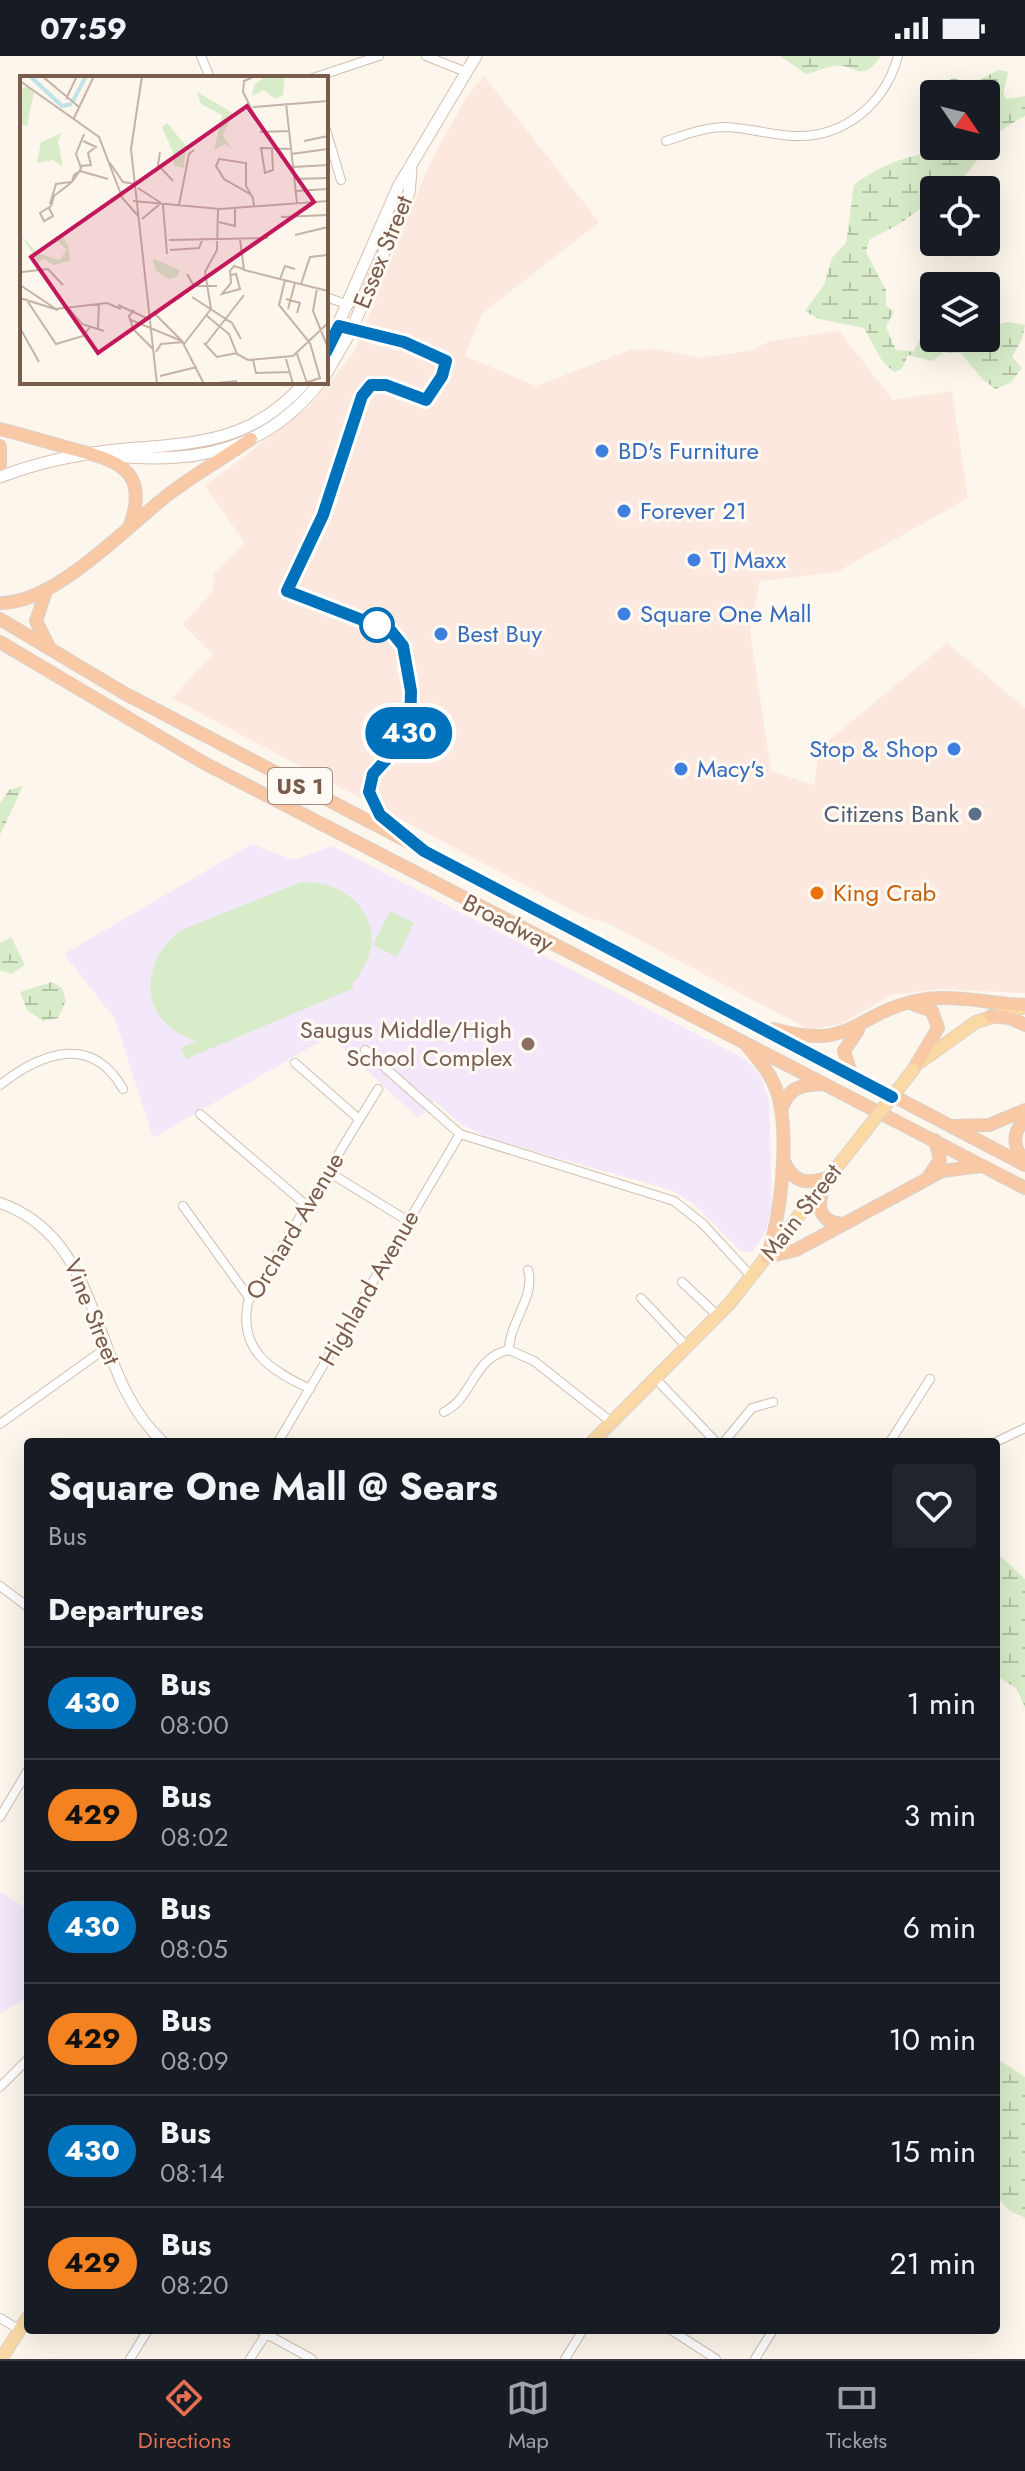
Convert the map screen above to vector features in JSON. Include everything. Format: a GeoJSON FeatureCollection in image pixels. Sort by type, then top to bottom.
{"type":"FeatureCollection","features":[{"type":"Feature","properties":{"kind":"highway"},"geometry":{"type":"LineString","coordinates":[[0,429],[92,453],[119,464],[133,479],[137,496],[130,525]]}},
{"type":"Feature","properties":{"kind":"highway"},"geometry":{"type":"LineString","coordinates":[[0,603],[19,601],[46,591],[130,525],[251,439]]}},
{"type":"Feature","properties":{"kind":"highway"},"geometry":{"type":"LineString","coordinates":[[0,446],[0,465]]}},
{"type":"Feature","properties":{"kind":"highway"},"geometry":{"type":"LineString","coordinates":[[46,591],[36,621],[51,650]]}},
{"type":"Feature","properties":{"kind":"highway","name":"Broadway"},"geometry":{"type":"LineString","coordinates":[[0,619],[124,693],[745,1021],[1025,1164]]}},
{"type":"Feature","properties":{"kind":"highway","name":"Broadway"},"geometry":{"type":"LineString","coordinates":[[0,642],[178,750],[1025,1188]]}},
{"type":"Feature","properties":{"kind":"highway"},"geometry":{"type":"LineString","coordinates":[[0,651],[25,657]]}},
{"type":"Feature","properties":{"kind":"highway"},"geometry":{"type":"LineString","coordinates":[[745,1021],[814,1038],[839,1035],[927,1000],[1025,1006]]}},
{"type":"Feature","properties":{"kind":"highway"},"geometry":{"type":"LineString","coordinates":[[908,1005],[929,1009],[938,1024],[935,1038],[913,1070]]}},
{"type":"Feature","properties":{"kind":"highway"},"geometry":{"type":"LineString","coordinates":[[991,1016],[1010,1018],[1025,1025]]}},
{"type":"Feature","properties":{"kind":"highway"},"geometry":{"type":"LineString","coordinates":[[852,1076],[844,1051],[861,1026]]}},
{"type":"Feature","properties":{"kind":"highway"},"geometry":{"type":"LineString","coordinates":[[743,1041],[770,1076],[781,1110],[780,1214],[767,1257]]}},
{"type":"Feature","properties":{"kind":"highway"},"geometry":{"type":"LineString","coordinates":[[781,1110],[785,1098],[796,1087],[828,1084]]}},
{"type":"Feature","properties":{"kind":"highway"},"geometry":{"type":"LineString","coordinates":[[948,1126],[985,1126],[1025,1110]]}},
{"type":"Feature","properties":{"kind":"highway"},"geometry":{"type":"LineString","coordinates":[[1025,1120],[1016,1131],[1015,1141],[1025,1164]]}},
{"type":"Feature","properties":{"kind":"highway"},"geometry":{"type":"LineString","coordinates":[[928,1178],[941,1159],[935,1140]]}},
{"type":"Feature","properties":{"kind":"highway"},"geometry":{"type":"LineString","coordinates":[[781,1155],[790,1174],[797,1180],[806,1183],[827,1178]]}},
{"type":"Feature","properties":{"kind":"highway"},"geometry":{"type":"LineString","coordinates":[[767,1257],[796,1250],[928,1178],[956,1167],[984,1166]]}},
{"type":"Feature","properties":{"kind":"highway"},"geometry":{"type":"LineString","coordinates":[[827,1178],[818,1200],[819,1211],[829,1222],[846,1225]]}},
{"type":"Feature","properties":{"kind":"main road","name":"Essex Street"},"geometry":{"type":"LineString","coordinates":[[328,348],[398,187],[411,171],[476,56]]}},
{"type":"Feature","properties":{"kind":"main road","name":"Essex Street"},"geometry":{"type":"LineString","coordinates":[[328,371],[352,329],[409,193],[411,171]]}},
{"type":"Feature","properties":{"kind":"main road"},"geometry":{"type":"LineString","coordinates":[[0,477],[57,459],[92,453],[184,446],[233,435],[272,412],[303,384]]}},
{"type":"Feature","properties":{"kind":"main road"},"geometry":{"type":"LineString","coordinates":[[92,453],[171,460],[215,453],[251,439],[283,419],[318,384]]}},
{"type":"Feature","properties":{"kind":"main road","name":"Main Street"},"geometry":{"type":"LineString","coordinates":[[595,1438],[718,1316],[913,1070],[947,1040],[991,1016],[1025,1006]]}},
{"type":"Feature","properties":{"kind":"main road"},"geometry":{"type":"LineString","coordinates":[[1,2359],[24,2324]]}},
{"type":"Feature","properties":{"kind":"street"},"geometry":{"type":"LineString","coordinates":[[201,56],[209,76]]}},
{"type":"Feature","properties":{"kind":"street"},"geometry":{"type":"LineString","coordinates":[[319,76],[379,56]]}},
{"type":"Feature","properties":{"kind":"street"},"geometry":{"type":"LineString","coordinates":[[426,56],[466,72]]}},
{"type":"Feature","properties":{"kind":"street"},"geometry":{"type":"LineString","coordinates":[[666,141],[719,128],[794,136],[836,129],[874,103],[886,86],[898,56]]}},
{"type":"Feature","properties":{"kind":"street"},"geometry":{"type":"LineString","coordinates":[[328,137],[341,180]]}},
{"type":"Feature","properties":{"kind":"street"},"geometry":{"type":"LineString","coordinates":[[328,298],[349,305]]}},
{"type":"Feature","properties":{"kind":"street"},"geometry":{"type":"LineString","coordinates":[[365,1050],[460,1134],[666,1197],[703,1224],[751,1276]]}},
{"type":"Feature","properties":{"kind":"street"},"geometry":{"type":"LineString","coordinates":[[0,1085],[40,1063],[73,1052],[92,1056],[103,1064],[123,1089]]}},
{"type":"Feature","properties":{"kind":"street"},"geometry":{"type":"LineString","coordinates":[[295,1063],[359,1119]]}},
{"type":"Feature","properties":{"kind":"street","name":"Orchard Avenue"},"geometry":{"type":"LineString","coordinates":[[310,1389],[271,1370],[256,1354],[247,1334],[250,1299],[378,1089]]}},
{"type":"Feature","properties":{"kind":"street"},"geometry":{"type":"LineString","coordinates":[[200,1114],[306,1205]]}},
{"type":"Feature","properties":{"kind":"street","name":"Highland Avenue"},"geometry":{"type":"LineString","coordinates":[[280,1438],[460,1134]]}},
{"type":"Feature","properties":{"kind":"street"},"geometry":{"type":"LineString","coordinates":[[327,1171],[408,1221]]}},
{"type":"Feature","properties":{"kind":"street","name":"Vine Street"},"geometry":{"type":"LineString","coordinates":[[0,1203],[46,1229],[68,1252],[106,1348],[138,1414],[159,1438]]}},
{"type":"Feature","properties":{"kind":"street"},"geometry":{"type":"LineString","coordinates":[[183,1206],[250,1299]]}},
{"type":"Feature","properties":{"kind":"street"},"geometry":{"type":"LineString","coordinates":[[509,1350],[511,1329],[527,1294],[528,1270]]}},
{"type":"Feature","properties":{"kind":"street"},"geometry":{"type":"LineString","coordinates":[[682,1282],[718,1316]]}},
{"type":"Feature","properties":{"kind":"street"},"geometry":{"type":"LineString","coordinates":[[641,1298],[687,1347]]}},
{"type":"Feature","properties":{"kind":"street"},"geometry":{"type":"LineString","coordinates":[[0,1424],[106,1348]]}},
{"type":"Feature","properties":{"kind":"street"},"geometry":{"type":"LineString","coordinates":[[444,1412],[457,1403],[486,1361],[509,1350],[534,1361],[610,1421]]}},
{"type":"Feature","properties":{"kind":"street"},"geometry":{"type":"LineString","coordinates":[[654,1377],[712,1438]]}},
{"type":"Feature","properties":{"kind":"street"},"geometry":{"type":"LineString","coordinates":[[892,1438],[900,1421],[930,1379]]}},
{"type":"Feature","properties":{"kind":"street"},"geometry":{"type":"LineString","coordinates":[[727,1438],[750,1410],[773,1402]]}},
{"type":"Feature","properties":{"kind":"street"},"geometry":{"type":"LineString","coordinates":[[1000,1440],[1025,1428]]}},
{"type":"Feature","properties":{"kind":"street"},"geometry":{"type":"LineString","coordinates":[[0,1586],[24,1604]]}},
{"type":"Feature","properties":{"kind":"street"},"geometry":{"type":"LineString","coordinates":[[0,1817],[24,1777]]}},
{"type":"Feature","properties":{"kind":"street"},"geometry":{"type":"LineString","coordinates":[[0,2087],[24,2063]]}},
{"type":"Feature","properties":{"kind":"street"},"geometry":{"type":"LineString","coordinates":[[0,2318],[20,2330]]}},
{"type":"Feature","properties":{"kind":"street"},"geometry":{"type":"LineString","coordinates":[[130,2359],[146,2334]]}},
{"type":"Feature","properties":{"kind":"street"},"geometry":{"type":"LineString","coordinates":[[250,2359],[261,2334]]}},
{"type":"Feature","properties":{"kind":"street"},"geometry":{"type":"LineString","coordinates":[[266,2334],[312,2359]]}},
{"type":"Feature","properties":{"kind":"street"},"geometry":{"type":"LineString","coordinates":[[565,2359],[581,2334]]}},
{"type":"Feature","properties":{"kind":"street"},"geometry":{"type":"LineString","coordinates":[[677,2334],[716,2359]]}},
{"type":"Feature","properties":{"kind":"street"},"geometry":{"type":"LineString","coordinates":[[755,2359],[771,2334]]}},
{"type":"Feature","properties":{"kind":"shaded area"},"geometry":{"type":"Polygon","coordinates":[[[484,76],[599,222],[482,314],[465,356],[536,386],[630,350],[658,349],[698,358],[750,351],[770,341],[839,331],[893,400],[952,391],[968,498],[837,572],[760,581],[750,630],[771,771],[814,785],[819,748],[947,643],[1025,708],[1025,993],[940,989],[891,995],[841,1024],[810,1030],[609,924],[583,916],[172,698],[213,654],[182,624],[213,592],[214,573],[245,543],[205,486],[309,407],[354,352],[429,165],[466,98],[484,76]]]}},
{"type":"Feature","properties":{"kind":"shaded area","name":"Saugus Middle/High School Complex"},"geometry":{"type":"Polygon","coordinates":[[[252,844],[293,860],[332,846],[745,1059],[760,1075],[769,1100],[772,1205],[766,1231],[752,1252],[741,1251],[694,1204],[671,1190],[488,1138],[461,1124],[434,1101],[418,1118],[330,1036],[153,1138],[115,1019],[64,954],[252,844]]]}},
{"type":"Feature","properties":{"kind":"shaded area"},"geometry":{"type":"Polygon","coordinates":[[[0,1892],[24,1907],[24,2000],[0,2013],[0,1892]]]}},
{"type":"Feature","properties":{"kind":"green space"},"geometry":{"type":"Polygon","coordinates":[[[780,56],[881,56],[868,70],[837,66],[806,74],[780,56]]]}},
{"type":"Feature","properties":{"kind":"green space"},"geometry":{"type":"Polygon","coordinates":[[[999,70],[1008,72],[1003,95],[1007,99],[1025,96],[1025,116],[1000,132],[1000,80],[978,80],[999,70]]]}},
{"type":"Feature","properties":{"kind":"green space"},"geometry":{"type":"Polygon","coordinates":[[[920,154],[920,160],[976,160],[963,176],[920,176],[920,209],[869,240],[866,252],[886,290],[886,306],[894,311],[886,327],[896,350],[914,351],[920,338],[920,352],[1000,352],[1000,324],[1025,325],[1022,339],[1012,357],[1022,368],[1011,382],[996,389],[984,381],[961,353],[943,353],[932,361],[908,355],[902,369],[894,372],[882,361],[864,328],[819,319],[805,311],[824,285],[832,258],[846,243],[854,185],[883,167],[920,154]]]}},
{"type":"Feature","properties":{"kind":"green space"},"geometry":{"type":"Polygon","coordinates":[[[23,786],[0,835],[0,803],[9,790],[23,786]]]}},
{"type":"Feature","properties":{"kind":"green space"},"geometry":{"type":"Polygon","coordinates":[[[301,882],[322,884],[341,891],[355,901],[366,915],[371,930],[371,948],[365,966],[352,984],[354,988],[186,1059],[181,1048],[197,1041],[178,1033],[164,1022],[155,1008],[151,993],[151,977],[165,945],[179,931],[301,882]]]}},
{"type":"Feature","properties":{"kind":"green space"},"geometry":{"type":"Polygon","coordinates":[[[390,911],[414,923],[397,957],[373,945],[390,911]]]}},
{"type":"Feature","properties":{"kind":"green space"},"geometry":{"type":"Polygon","coordinates":[[[11,937],[25,965],[11,974],[0,970],[0,943],[11,937]]]}},
{"type":"Feature","properties":{"kind":"green space"},"geometry":{"type":"Polygon","coordinates":[[[52,982],[62,988],[66,1001],[58,1018],[43,1021],[27,1010],[20,992],[52,982]]]}},
{"type":"Feature","properties":{"kind":"green space"},"geometry":{"type":"Polygon","coordinates":[[[1000,1556],[1025,1579],[1025,1708],[1017,1689],[1000,1678],[1000,1556]]]}},
{"type":"Feature","properties":{"kind":"green space"},"geometry":{"type":"Polygon","coordinates":[[[1000,2061],[1025,2077],[1025,2218],[1009,2210],[1000,2200],[1000,2061]]]}},
{"type":"Feature","properties":{"kind":"bus line","name":"430"},"geometry":{"type":"LineString","coordinates":[[328,349],[339,326],[404,342],[446,361],[436,388],[426,400],[386,385],[371,385],[362,396],[332,493],[287,591],[391,631],[403,646],[411,691],[410,728],[407,737],[371,779],[369,792],[374,808],[424,851],[892,1097]]}},
{"type":"Feature","properties":{"kind":"place","name":"BD's Furniture"},"geometry":{"type":"Point","coordinates":[602,451]}},
{"type":"Feature","properties":{"kind":"place","name":"Forever 21"},"geometry":{"type":"Point","coordinates":[624,511]}},
{"type":"Feature","properties":{"kind":"place","name":"TJ Maxx"},"geometry":{"type":"Point","coordinates":[694,560]}},
{"type":"Feature","properties":{"kind":"place","name":"Square One Mall"},"geometry":{"type":"Point","coordinates":[624,614]}},
{"type":"Feature","properties":{"kind":"place","name":"Best Buy"},"geometry":{"type":"Point","coordinates":[441,634]}},
{"type":"Feature","properties":{"kind":"place","name":"Stop & Shop"},"geometry":{"type":"Point","coordinates":[954,749]}},
{"type":"Feature","properties":{"kind":"place","name":"Macy's"},"geometry":{"type":"Point","coordinates":[681,769]}},
{"type":"Feature","properties":{"kind":"place","name":"Citizens Bank"},"geometry":{"type":"Point","coordinates":[975,814]}},
{"type":"Feature","properties":{"kind":"place","name":"King Crab"},"geometry":{"type":"Point","coordinates":[817,893]}},
{"type":"Feature","properties":{"kind":"place","name":"Saugus Middle/High School Complex"},"geometry":{"type":"Point","coordinates":[528,1044]}}]}
